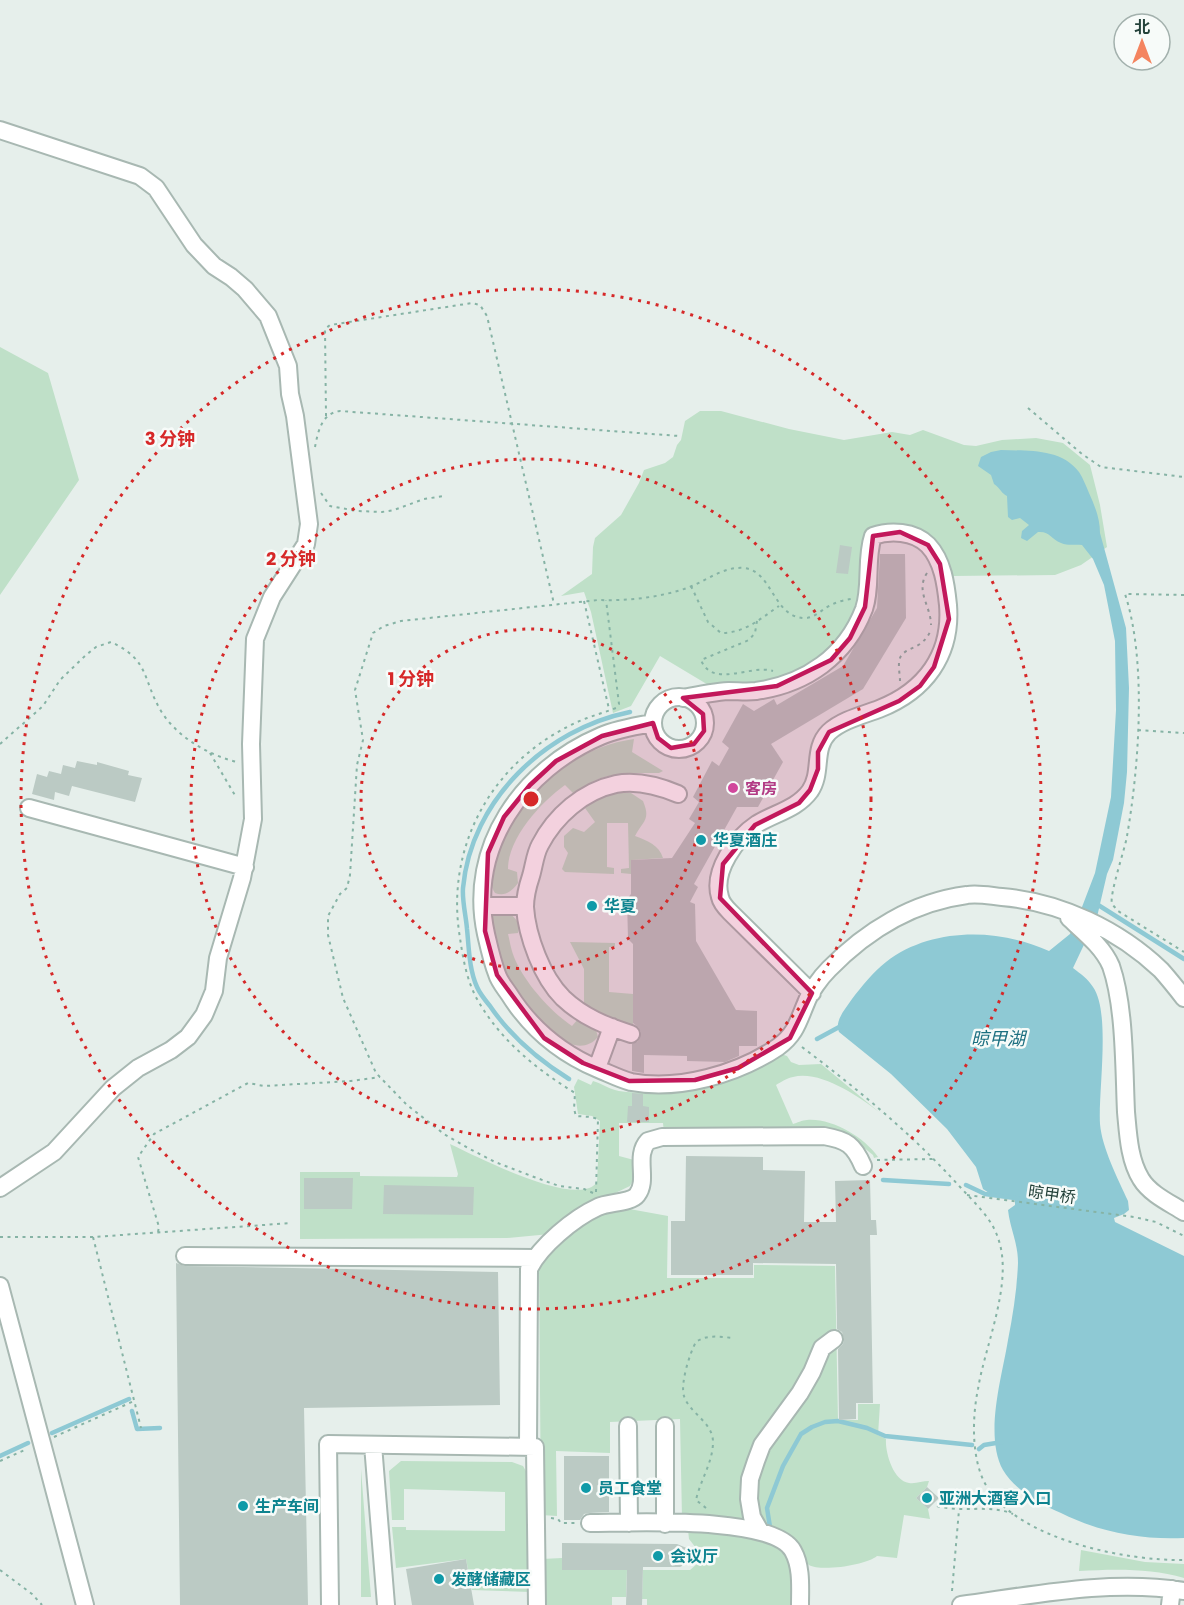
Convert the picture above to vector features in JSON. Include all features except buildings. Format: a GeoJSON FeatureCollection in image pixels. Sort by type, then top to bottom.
{"type":"FeatureCollection","features":[{"type":"Feature","properties":{"kind":"street"},"geometry":{"type":"LineString","coordinates":[[0,130],[140,176],[156,188],[195,244],[214,266],[244,289],[267,316],[288,366],[309,524],[306,544],[272,597],[255,639],[253,819],[244,867],[218,958],[214,991],[204,1015],[188,1037],[171,1050],[138,1068],[113,1088],[54,1152],[0,1188]]}},
{"type":"Feature","properties":{"kind":"street"},"geometry":{"type":"LineString","coordinates":[[683,698],[692,701],[703,714],[704,731],[694,744],[687,748],[671,748],[658,738],[653,723],[655,714],[666,701],[707,693],[755,691],[777,686],[799,678],[831,660],[850,638],[865,607],[869,548],[873,536],[883,532],[900,532],[916,538],[928,545],[940,564],[947,588],[949,619],[945,640],[934,667],[920,686],[902,699],[841,724],[829,732],[818,752],[818,769],[810,790],[799,803],[755,825],[735,844],[723,864],[718,882],[720,898],[730,912],[812,993]]}},
{"type":"Feature","properties":{"kind":"street"},"geometry":{"type":"LineString","coordinates":[[653,723],[602,735],[556,761],[530,784],[504,817],[488,854],[483,888],[485,931],[497,975],[519,1010],[544,1038],[583,1063],[629,1082],[659,1084],[695,1080],[738,1068],[760,1058],[790,1038],[798,1026],[807,1000],[826,971],[852,947],[891,919],[929,903],[970,894],[1017,898],[1060,909],[1111,932],[1161,970],[1184,998]]}},
{"type":"Feature","properties":{"kind":"street"},"geometry":{"type":"LineString","coordinates":[[632,1034],[602,1024],[572,1005],[562,997],[544,974],[531,942],[525,906],[528,885],[539,847],[552,826],[569,808],[590,793],[617,784],[650,784],[678,794]]}},
{"type":"Feature","properties":{"kind":"street"},"geometry":{"type":"LineString","coordinates":[[29,808],[244,867]]}},
{"type":"Feature","properties":{"kind":"street"},"geometry":{"type":"LineString","coordinates":[[484,906],[525,906]]}},
{"type":"Feature","properties":{"kind":"street"},"geometry":{"type":"LineString","coordinates":[[1060,909],[1093,940],[1110,965],[1119,999],[1128,1137],[1141,1180],[1155,1193],[1184,1212]]}},
{"type":"Feature","properties":{"kind":"street"},"geometry":{"type":"LineString","coordinates":[[597,1068],[612,1028]]}},
{"type":"Feature","properties":{"kind":"street"},"geometry":{"type":"LineString","coordinates":[[528,1447],[529,1269],[535,1258],[557,1236],[580,1218],[597,1207],[615,1201],[630,1200],[637,1196],[640,1189],[643,1146],[653,1138],[824,1136],[844,1141],[856,1150],[861,1163]]}},
{"type":"Feature","properties":{"kind":"street"},"geometry":{"type":"LineString","coordinates":[[185,1256],[535,1258]]}},
{"type":"Feature","properties":{"kind":"street"},"geometry":{"type":"LineString","coordinates":[[0,1286],[85,1605]]}},
{"type":"Feature","properties":{"kind":"street"},"geometry":{"type":"LineString","coordinates":[[760,1531],[752,1516],[749,1499],[750,1479],[762,1445],[800,1393],[822,1348],[834,1340]]}},
{"type":"Feature","properties":{"kind":"street"},"geometry":{"type":"LineString","coordinates":[[628,1426],[629,1523]]}},
{"type":"Feature","properties":{"kind":"street"},"geometry":{"type":"LineString","coordinates":[[664,1426],[665,1524]]}},
{"type":"Feature","properties":{"kind":"street"},"geometry":{"type":"LineString","coordinates":[[330,1605],[328,1444],[535,1447],[537,1605]]}},
{"type":"Feature","properties":{"kind":"street"},"geometry":{"type":"LineString","coordinates":[[373,1445],[386,1605]]}},
{"type":"Feature","properties":{"kind":"street"},"geometry":{"type":"LineString","coordinates":[[590,1523],[717,1526],[760,1531],[785,1541],[794,1551],[800,1571],[800,1605]]}},
{"type":"Feature","properties":{"kind":"street"},"geometry":{"type":"LineString","coordinates":[[957,1599],[1091,1588],[1175,1595]]}},
{"type":"Feature","properties":{"kind":"path"},"geometry":{"type":"LineString","coordinates":[[326,418],[325,328],[330,325],[472,303],[480,305],[487,316],[554,604]]}},
{"type":"Feature","properties":{"kind":"path"},"geometry":{"type":"LineString","coordinates":[[1028,408],[1082,454],[1101,467],[1184,477]]}},
{"type":"Feature","properties":{"kind":"path"},"geometry":{"type":"LineString","coordinates":[[314,449],[318,433],[326,418],[331,412],[340,411],[679,436]]}},
{"type":"Feature","properties":{"kind":"path"},"geometry":{"type":"LineString","coordinates":[[320,492],[330,506],[357,511],[382,512],[424,499],[444,496]]}},
{"type":"Feature","properties":{"kind":"path"},"geometry":{"type":"LineString","coordinates":[[902,699],[900,657],[903,653],[920,646],[931,629],[931,617],[922,583],[936,558]]}},
{"type":"Feature","properties":{"kind":"path"},"geometry":{"type":"LineString","coordinates":[[691,586],[708,622],[721,633],[747,629],[780,605]]}},
{"type":"Feature","properties":{"kind":"path"},"geometry":{"type":"LineString","coordinates":[[1184,595],[1125,594],[1130,609],[1136,652],[1138,730],[1132,807],[1125,849],[1112,896],[1112,904],[1118,911],[1184,952]]}},
{"type":"Feature","properties":{"kind":"path"},"geometry":{"type":"LineString","coordinates":[[584,601],[609,711]]}},
{"type":"Feature","properties":{"kind":"path"},"geometry":{"type":"LineString","coordinates":[[757,621],[755,633],[749,640],[705,657],[701,660],[703,666],[707,671],[717,674],[766,669],[799,678]]}},
{"type":"Feature","properties":{"kind":"path"},"geometry":{"type":"LineString","coordinates":[[0,744],[43,706],[60,680],[86,655],[96,647],[111,642],[126,649],[140,662],[161,711],[178,732],[210,753],[224,759],[252,765]]}},
{"type":"Feature","properties":{"kind":"path"},"geometry":{"type":"LineString","coordinates":[[1138,730],[1184,733]]}},
{"type":"Feature","properties":{"kind":"path"},"geometry":{"type":"LineString","coordinates":[[210,753],[238,799]]}},
{"type":"Feature","properties":{"kind":"path"},"geometry":{"type":"LineString","coordinates":[[790,1038],[879,1106],[934,1159],[994,1227],[1002,1255],[1001,1285],[994,1326],[978,1389],[975,1416],[978,1461],[986,1486],[1002,1504],[1027,1524],[1090,1547],[1150,1559],[1184,1560]]}},
{"type":"Feature","properties":{"kind":"path"},"geometry":{"type":"LineString","coordinates":[[158,1232],[159,1227],[138,1157],[154,1134],[248,1083],[264,1086],[380,1077]]}},
{"type":"Feature","properties":{"kind":"path"},"geometry":{"type":"LineString","coordinates":[[861,1163],[934,1159]]}},
{"type":"Feature","properties":{"kind":"path","name":"晾甲桥"},"geometry":{"type":"LineString","coordinates":[[967,1195],[1134,1217],[1156,1222],[1184,1236]]}},
{"type":"Feature","properties":{"kind":"path"},"geometry":{"type":"LineString","coordinates":[[0,1238],[93,1237],[292,1223]]}},
{"type":"Feature","properties":{"kind":"path"},"geometry":{"type":"LineString","coordinates":[[93,1237],[141,1428]]}},
{"type":"Feature","properties":{"kind":"path"},"geometry":{"type":"LineString","coordinates":[[717,1526],[713,1516],[696,1500],[711,1453],[712,1435],[705,1422],[685,1398],[683,1386],[696,1342],[708,1337],[734,1338]]}},
{"type":"Feature","properties":{"kind":"path"},"geometry":{"type":"LineString","coordinates":[[0,1461],[134,1401]]}},
{"type":"Feature","properties":{"kind":"path"},"geometry":{"type":"LineString","coordinates":[[938,1506],[959,1510],[996,1509],[1018,1517]]}},
{"type":"Feature","properties":{"kind":"path"},"geometry":{"type":"LineString","coordinates":[[957,1599],[959,1510]]}},
{"type":"Feature","properties":{"kind":"path"},"geometry":{"type":"LineString","coordinates":[[536,1518],[558,1519],[561,1523],[590,1523]]}},
{"type":"Feature","properties":{"kind":"path"},"geometry":{"type":"LineString","coordinates":[[0,1570],[32,1594],[42,1605]]}},
{"type":"Feature","properties":{"kind":"highlighted area"},"geometry":{"type":"Polygon","coordinates":[[[900,532],[928,545],[940,564],[949,619],[934,667],[920,686],[899,701],[829,732],[818,752],[818,769],[810,790],[799,803],[755,825],[723,864],[720,898],[812,993],[790,1038],[738,1068],[695,1080],[629,1081],[583,1063],[544,1038],[497,975],[485,931],[488,853],[504,817],[530,785],[556,761],[602,736],[639,726],[653,723],[658,738],[671,748],[694,744],[704,731],[703,714],[683,698],[777,686],[831,660],[850,638],[865,607],[873,536],[900,532]]]}},
{"type":"Feature","properties":{"kind":"green space"},"geometry":{"type":"Polygon","coordinates":[[[0,347],[48,373],[79,480],[0,595],[0,347]]]}},
{"type":"Feature","properties":{"kind":"green space"},"geometry":{"type":"Polygon","coordinates":[[[700,411],[721,411],[789,429],[844,440],[892,432],[910,435],[923,430],[964,445],[976,446],[1002,440],[1036,438],[1063,443],[1090,465],[1107,547],[1081,565],[1055,575],[953,576],[949,574],[929,540],[922,533],[903,525],[875,528],[853,617],[831,650],[800,670],[771,682],[710,686],[660,656],[631,706],[613,713],[591,612],[584,592],[561,596],[592,574],[595,538],[621,515],[644,470],[665,463],[673,457],[681,440],[685,421],[700,411]]]}},
{"type":"Feature","properties":{"kind":"green space"},"geometry":{"type":"Polygon","coordinates":[[[634,739],[632,752],[663,771],[609,776],[594,781],[573,793],[565,785],[536,811],[514,845],[509,857],[508,869],[517,872],[518,883],[508,892],[495,893],[492,880],[497,857],[510,825],[526,801],[552,775],[583,755],[617,742],[634,739]]]}},
{"type":"Feature","properties":{"kind":"green space"},"geometry":{"type":"Polygon","coordinates":[[[613,792],[631,793],[643,801],[646,816],[635,836],[656,847],[663,858],[632,860],[631,874],[621,873],[621,869],[629,868],[628,823],[607,823],[607,867],[614,868],[614,874],[565,872],[562,869],[568,853],[564,847],[564,836],[573,828],[584,832],[595,822],[585,808],[594,800],[613,792]]]}},
{"type":"Feature","properties":{"kind":"green space"},"geometry":{"type":"Polygon","coordinates":[[[506,912],[518,923],[518,933],[508,934],[511,949],[518,967],[531,986],[564,1020],[572,1026],[579,1018],[596,1030],[598,1037],[582,1046],[564,1041],[545,1027],[526,1005],[510,980],[498,954],[492,931],[493,913],[506,912]]]}},
{"type":"Feature","properties":{"kind":"green space"},"geometry":{"type":"Polygon","coordinates":[[[570,942],[615,943],[615,947],[609,947],[609,992],[633,994],[633,1025],[605,1018],[584,1005],[584,969],[570,942]]]}},
{"type":"Feature","properties":{"kind":"green space"},"geometry":{"type":"Polygon","coordinates":[[[781,1054],[799,1065],[821,1064],[879,1112],[850,1092],[827,1081],[815,1077],[793,1077],[776,1085],[793,1124],[805,1120],[827,1122],[847,1130],[865,1142],[878,1157],[874,1158],[853,1139],[664,1133],[663,1123],[619,1123],[619,1156],[634,1160],[634,1178],[630,1186],[609,1196],[550,1234],[507,1238],[300,1239],[300,1172],[360,1172],[360,1176],[457,1177],[450,1144],[526,1178],[570,1189],[586,1189],[597,1182],[600,1121],[592,1116],[578,1114],[574,1087],[578,1079],[591,1085],[593,1081],[623,1092],[686,1091],[718,1084],[781,1054]]]}},
{"type":"Feature","properties":{"kind":"green space"},"geometry":{"type":"Polygon","coordinates":[[[624,1208],[668,1216],[667,1278],[754,1278],[754,1265],[835,1266],[838,1420],[858,1420],[858,1404],[880,1404],[878,1435],[886,1439],[887,1451],[894,1472],[903,1481],[909,1483],[929,1481],[927,1487],[916,1498],[928,1509],[930,1519],[904,1515],[897,1558],[877,1556],[854,1565],[833,1568],[815,1567],[805,1561],[783,1533],[768,1525],[744,1519],[682,1518],[680,1419],[610,1422],[610,1453],[556,1451],[557,1516],[541,1515],[539,1266],[583,1223],[604,1210],[624,1208]]]}},
{"type":"Feature","properties":{"kind":"green space"},"geometry":{"type":"Polygon","coordinates":[[[401,1461],[512,1462],[523,1466],[527,1473],[531,1592],[472,1590],[466,1559],[396,1568],[392,1527],[406,1527],[406,1530],[505,1531],[505,1492],[404,1489],[404,1520],[392,1520],[389,1471],[401,1461]]]}},
{"type":"Feature","properties":{"kind":"green space"},"geometry":{"type":"Polygon","coordinates":[[[361,1469],[371,1597],[361,1597],[361,1469]]]}},
{"type":"Feature","properties":{"kind":"green space"},"geometry":{"type":"Polygon","coordinates":[[[688,1530],[738,1530],[782,1545],[793,1568],[793,1605],[647,1605],[647,1599],[642,1599],[643,1570],[690,1570],[698,1563],[696,1548],[689,1539],[688,1530]]]}},
{"type":"Feature","properties":{"kind":"green space"},"geometry":{"type":"Polygon","coordinates":[[[1081,1550],[1145,1562],[1184,1564],[1184,1578],[1145,1571],[1079,1571],[1081,1550]]]}},
{"type":"Feature","properties":{"kind":"green space"},"geometry":{"type":"Polygon","coordinates":[[[562,1558],[627,1570],[626,1597],[612,1597],[612,1605],[542,1605],[542,1559],[562,1558]]]}},
{"type":"Feature","properties":{"kind":"water","name":"晾甲湖"},"geometry":{"type":"Polygon","coordinates":[[[1001,450],[1043,452],[1072,464],[1079,472],[1097,513],[1100,533],[1126,628],[1129,688],[1124,803],[1113,860],[1107,874],[1097,917],[1073,968],[1093,987],[1101,1014],[1103,1033],[1101,1133],[1107,1153],[1128,1201],[1129,1210],[1114,1218],[1115,1222],[1184,1256],[1184,1538],[1136,1536],[1105,1530],[1075,1520],[1037,1501],[1021,1490],[1003,1470],[995,1440],[995,1423],[1017,1282],[1018,1255],[1008,1210],[1015,1205],[1015,1197],[989,1193],[983,1189],[976,1167],[947,1129],[891,1074],[839,1032],[838,1028],[839,1019],[844,1010],[877,970],[904,951],[923,942],[944,937],[987,935],[1029,943],[1049,951],[1070,934],[1095,873],[1111,797],[1116,710],[1115,641],[1104,585],[1093,559],[1082,545],[1064,544],[1042,532],[1038,532],[1027,541],[1021,538],[1022,531],[1029,525],[1020,518],[1012,520],[1008,517],[1007,496],[994,484],[991,475],[978,466],[981,457],[1001,450]]]}},
{"type":"Feature","properties":{"kind":"waterway"},"geometry":{"type":"LineString","coordinates":[[569,1079],[546,1064],[516,1037],[480,992],[471,966],[463,888],[469,856],[481,826],[497,798],[518,773],[542,752],[570,734],[599,721],[630,712]]}},
{"type":"Feature","properties":{"kind":"waterway"},"geometry":{"type":"LineString","coordinates":[[1095,903],[1184,959]]}},
{"type":"Feature","properties":{"kind":"waterway"},"geometry":{"type":"LineString","coordinates":[[817,1039],[841,1026]]}},
{"type":"Feature","properties":{"kind":"waterway"},"geometry":{"type":"LineString","coordinates":[[883,1180],[949,1184]]}},
{"type":"Feature","properties":{"kind":"waterway"},"geometry":{"type":"LineString","coordinates":[[966,1185],[985,1194],[1021,1199]]}},
{"type":"Feature","properties":{"kind":"waterway"},"geometry":{"type":"LineString","coordinates":[[52,1433],[129,1399]]}},
{"type":"Feature","properties":{"kind":"waterway"},"geometry":{"type":"LineString","coordinates":[[132,1411],[137,1429],[160,1428]]}},
{"type":"Feature","properties":{"kind":"waterway"},"geometry":{"type":"LineString","coordinates":[[770,1527],[767,1508],[783,1466],[801,1434],[812,1427],[825,1422],[838,1421],[867,1428],[885,1436],[972,1445]]}},
{"type":"Feature","properties":{"kind":"waterway"},"geometry":{"type":"LineString","coordinates":[[979,1449],[984,1445],[1002,1442]]}},
{"type":"Feature","properties":{"kind":"waterway"},"geometry":{"type":"LineString","coordinates":[[0,1456],[28,1443]]}},
{"type":"Feature","properties":{"kind":"place","name":"客房"},"geometry":{"type":"Point","coordinates":[733,788]}},
{"type":"Feature","properties":{"kind":"place","name":"华夏酒庄"},"geometry":{"type":"Point","coordinates":[701,840]}},
{"type":"Feature","properties":{"kind":"place","name":"华夏"},"geometry":{"type":"Point","coordinates":[592,906]}},
{"type":"Feature","properties":{"kind":"place","name":"员工食堂"},"geometry":{"type":"Point","coordinates":[586,1488]}},
{"type":"Feature","properties":{"kind":"place","name":"亚洲大酒窖入口"},"geometry":{"type":"Point","coordinates":[927,1498]}},
{"type":"Feature","properties":{"kind":"place","name":"生产车间"},"geometry":{"type":"Point","coordinates":[243,1506]}},
{"type":"Feature","properties":{"kind":"place","name":"会议厅"},"geometry":{"type":"Point","coordinates":[658,1556]}},
{"type":"Feature","properties":{"kind":"place","name":"发酵储藏区"},"geometry":{"type":"Point","coordinates":[439,1579]}}]}
